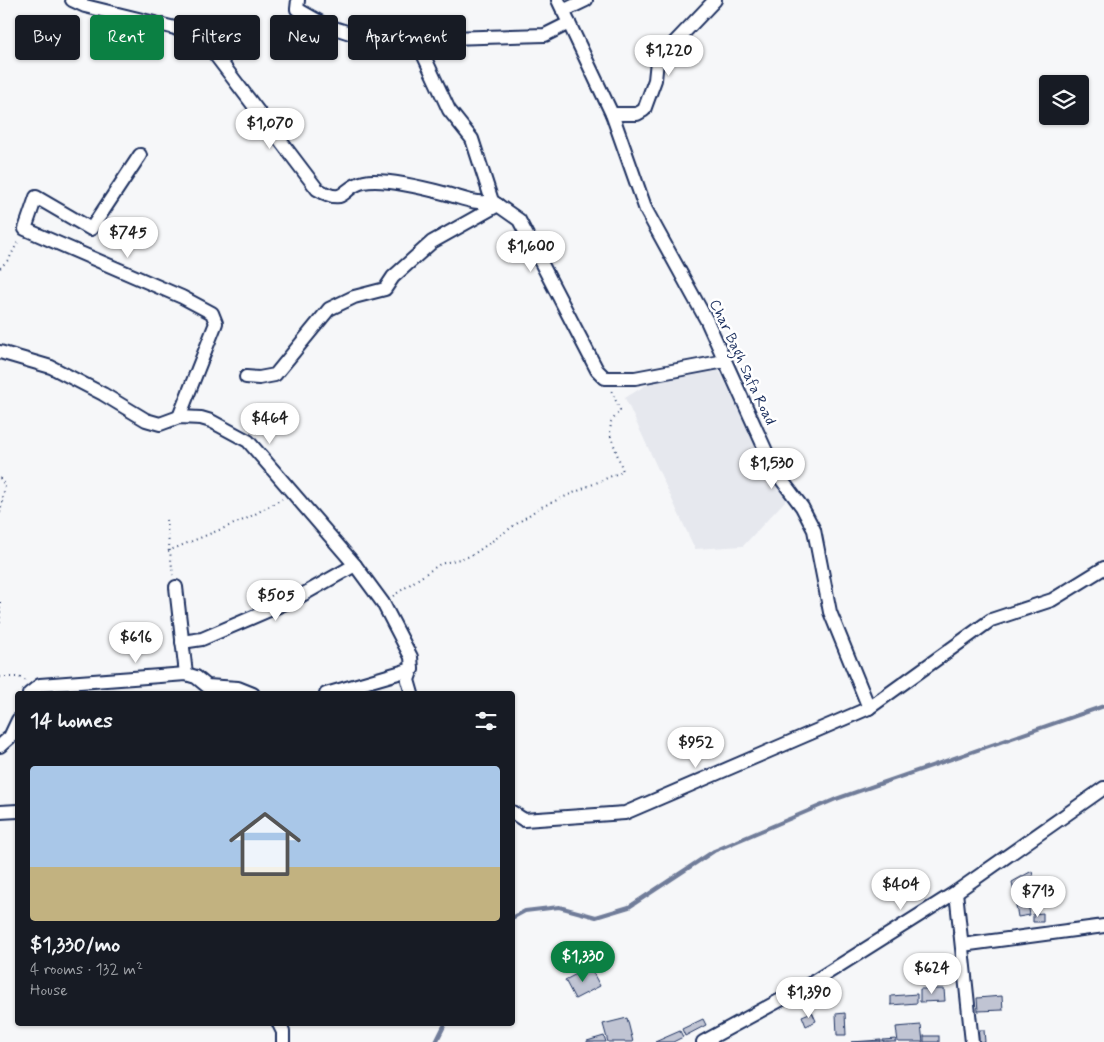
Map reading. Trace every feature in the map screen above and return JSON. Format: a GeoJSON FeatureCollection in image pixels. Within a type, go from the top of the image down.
{"type":"FeatureCollection","features":[{"type":"Feature","properties":{"kind":"street"},"geometry":{"type":"LineString","coordinates":[[72,0],[102,4],[174,28],[207,44],[317,189],[330,197],[341,196],[364,182],[394,183],[437,191],[481,204],[495,203]]}},
{"type":"Feature","properties":{"kind":"street"},"geometry":{"type":"LineString","coordinates":[[298,0],[297,9],[324,25],[348,32]]}},
{"type":"Feature","properties":{"kind":"street"},"geometry":{"type":"LineString","coordinates":[[561,6],[586,0]]}},
{"type":"Feature","properties":{"kind":"street"},"geometry":{"type":"LineString","coordinates":[[612,114],[637,114],[644,110],[655,80],[657,61],[715,0]]}},
{"type":"Feature","properties":{"kind":"street","name":"Char Bagh Safa Road"},"geometry":{"type":"LineString","coordinates":[[561,6],[612,114],[646,210],[707,320],[775,471],[802,507],[814,530],[830,612],[869,708]]}},
{"type":"Feature","properties":{"kind":"street"},"geometry":{"type":"LineString","coordinates":[[466,37],[545,35],[569,23]]}},
{"type":"Feature","properties":{"kind":"street"},"geometry":{"type":"LineString","coordinates":[[426,60],[449,110],[472,139],[495,203],[519,220],[597,370],[605,378],[635,378],[725,361]]}},
{"type":"Feature","properties":{"kind":"street"},"geometry":{"type":"LineString","coordinates":[[140,155],[91,229],[36,197],[25,229],[182,297],[212,313],[216,323],[179,417]]}},
{"type":"Feature","properties":{"kind":"street"},"geometry":{"type":"LineString","coordinates":[[246,377],[259,378],[275,375],[329,309],[354,297],[385,289],[394,277],[432,242],[495,203]]}},
{"type":"Feature","properties":{"kind":"street"},"geometry":{"type":"LineString","coordinates":[[0,352],[51,367],[103,394],[146,420],[160,424],[179,417],[212,421],[248,441],[355,565],[383,604],[411,657],[412,669],[408,680],[411,691]]}},
{"type":"Feature","properties":{"kind":"street"},"geometry":{"type":"LineString","coordinates":[[182,642],[202,639],[295,599],[355,565]]}},
{"type":"Feature","properties":{"kind":"street"},"geometry":{"type":"LineString","coordinates":[[515,814],[524,820],[625,813],[869,708],[990,620],[1052,600],[1104,568]]}},
{"type":"Feature","properties":{"kind":"street"},"geometry":{"type":"LineString","coordinates":[[176,587],[186,674]]}},
{"type":"Feature","properties":{"kind":"street"},"geometry":{"type":"LineString","coordinates":[[336,691],[412,669]]}},
{"type":"Feature","properties":{"kind":"street"},"geometry":{"type":"LineString","coordinates":[[32,691],[40,685],[186,674],[207,686],[238,688],[246,691]]}},
{"type":"Feature","properties":{"kind":"street"},"geometry":{"type":"LineString","coordinates":[[106,691],[108,681]]}},
{"type":"Feature","properties":{"kind":"street"},"geometry":{"type":"LineString","coordinates":[[0,746],[10,737],[15,726]]}},
{"type":"Feature","properties":{"kind":"street"},"geometry":{"type":"LineString","coordinates":[[703,1042],[810,984],[956,892],[1104,788]]}},
{"type":"Feature","properties":{"kind":"street"},"geometry":{"type":"LineString","coordinates":[[0,812],[15,812]]}},
{"type":"Feature","properties":{"kind":"street"},"geometry":{"type":"LineString","coordinates":[[956,892],[972,1042]]}},
{"type":"Feature","properties":{"kind":"street"},"geometry":{"type":"LineString","coordinates":[[962,946],[1104,926]]}},
{"type":"Feature","properties":{"kind":"street"},"geometry":{"type":"LineString","coordinates":[[280,1026],[283,1032],[283,1042]]}},
{"type":"Feature","properties":{"kind":"path"},"geometry":{"type":"LineString","coordinates":[[0,268],[9,259],[25,229]]}},
{"type":"Feature","properties":{"kind":"path"},"geometry":{"type":"LineString","coordinates":[[383,604],[440,564],[471,556],[539,508],[623,471],[610,434],[611,422],[620,410],[605,378]]}},
{"type":"Feature","properties":{"kind":"path"},"geometry":{"type":"LineString","coordinates":[[0,478],[5,486],[0,513]]}},
{"type":"Feature","properties":{"kind":"path"},"geometry":{"type":"LineString","coordinates":[[168,551],[277,504],[291,491]]}},
{"type":"Feature","properties":{"kind":"path"},"geometry":{"type":"LineString","coordinates":[[166,520],[168,551],[176,587]]}},
{"type":"Feature","properties":{"kind":"path"},"geometry":{"type":"LineString","coordinates":[[0,602],[0,627]]}},
{"type":"Feature","properties":{"kind":"path"},"geometry":{"type":"LineString","coordinates":[[0,677],[19,677],[26,680],[29,691]]}},
{"type":"Feature","properties":{"kind":"shaded area"},"geometry":{"type":"Polygon","coordinates":[[[711,355],[786,500],[743,546],[695,549],[625,398],[654,380],[711,355]]]}},
{"type":"Feature","properties":{"kind":"building"},"geometry":{"type":"Polygon","coordinates":[[[1032,871],[1037,902],[1028,904],[1030,915],[1018,917],[1012,882],[1032,871]]]}},
{"type":"Feature","properties":{"kind":"building"},"geometry":{"type":"Polygon","coordinates":[[[1043,913],[1043,922],[1033,922],[1033,914],[1043,913]]]}},
{"type":"Feature","properties":{"kind":"building"},"geometry":{"type":"Polygon","coordinates":[[[590,967],[600,986],[575,999],[565,980],[590,967]]]}},
{"type":"Feature","properties":{"kind":"building"},"geometry":{"type":"Polygon","coordinates":[[[920,989],[944,989],[945,1001],[920,1002],[920,989]]]}},
{"type":"Feature","properties":{"kind":"building"},"geometry":{"type":"Polygon","coordinates":[[[917,994],[917,1003],[891,1005],[891,996],[917,994]]]}},
{"type":"Feature","properties":{"kind":"building"},"geometry":{"type":"Polygon","coordinates":[[[1002,996],[1003,1010],[978,1011],[977,998],[1002,996]]]}},
{"type":"Feature","properties":{"kind":"building"},"geometry":{"type":"Polygon","coordinates":[[[812,1012],[816,1021],[806,1026],[802,1016],[812,1012]]]}},
{"type":"Feature","properties":{"kind":"building"},"geometry":{"type":"Polygon","coordinates":[[[845,1013],[846,1035],[837,1035],[836,1014],[845,1013]]]}},
{"type":"Feature","properties":{"kind":"building"},"geometry":{"type":"Polygon","coordinates":[[[627,1018],[633,1042],[608,1042],[603,1024],[627,1018]]]}},
{"type":"Feature","properties":{"kind":"building"},"geometry":{"type":"Polygon","coordinates":[[[703,1019],[706,1025],[685,1036],[682,1029],[703,1019]]]}},
{"type":"Feature","properties":{"kind":"building"},"geometry":{"type":"Polygon","coordinates":[[[921,1025],[923,1042],[898,1042],[896,1027],[921,1025]]]}},
{"type":"Feature","properties":{"kind":"building"},"geometry":{"type":"Polygon","coordinates":[[[978,1030],[984,1030],[985,1042],[978,1042],[978,1030]]]}},
{"type":"Feature","properties":{"kind":"building"},"geometry":{"type":"Polygon","coordinates":[[[680,1031],[683,1037],[673,1042],[655,1042],[680,1031]]]}},
{"type":"Feature","properties":{"kind":"building"},"geometry":{"type":"Polygon","coordinates":[[[604,1036],[606,1042],[587,1042],[587,1041],[604,1036]]]}},
{"type":"Feature","properties":{"kind":"building"},"geometry":{"type":"Polygon","coordinates":[[[924,1036],[939,1036],[939,1042],[924,1042],[924,1036]]]}},
{"type":"Feature","properties":{"kind":"building"},"geometry":{"type":"Polygon","coordinates":[[[896,1039],[896,1042],[883,1042],[883,1040],[896,1039]]]}},
{"type":"Feature","properties":{"kind":"building"},"geometry":{"type":"Polygon","coordinates":[[[881,1040],[881,1042],[851,1042],[881,1040]]]}},
{"type":"Feature","properties":{"kind":"waterway"},"geometry":{"type":"LineString","coordinates":[[515,916],[525,911],[559,907],[596,917],[629,907],[714,851],[836,799],[1104,706]]}},
{"type":"Feature","properties":{"kind":"waterway"},"geometry":{"type":"LineString","coordinates":[[436,1042],[444,1026]]}}]}
